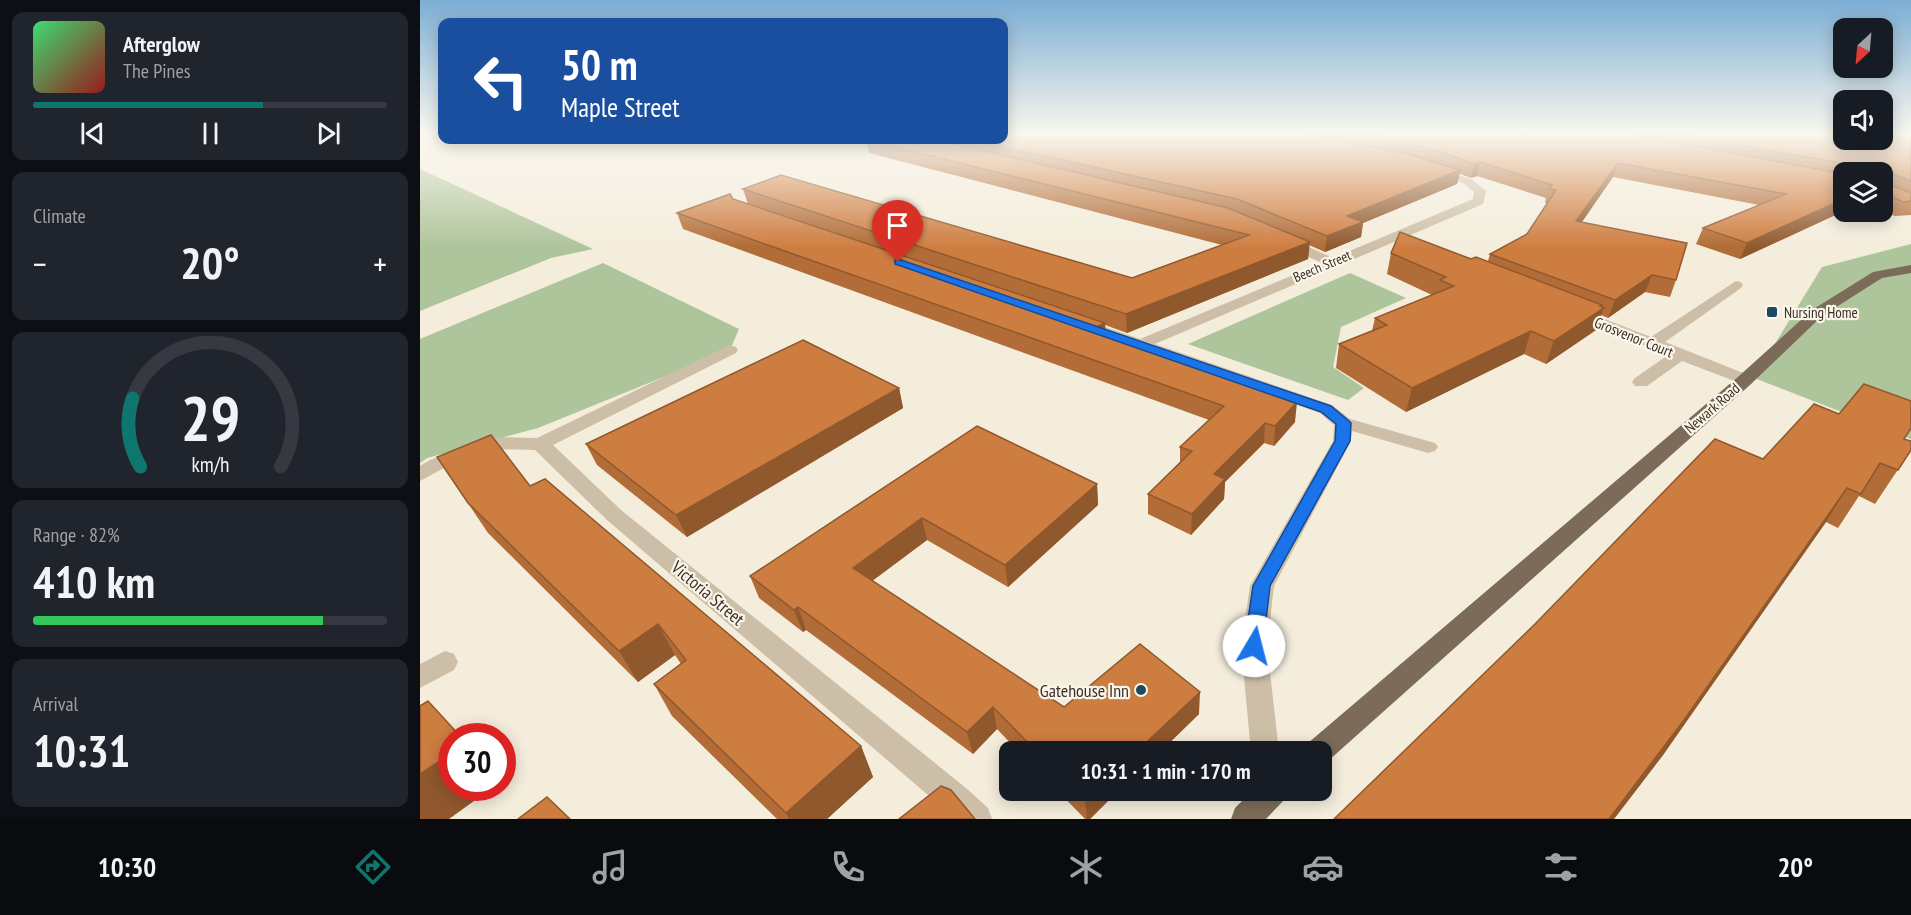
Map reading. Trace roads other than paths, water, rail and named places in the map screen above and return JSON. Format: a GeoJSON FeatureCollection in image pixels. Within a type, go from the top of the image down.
{"type":"FeatureCollection","features":[{"type":"Feature","properties":{"kind":"main road","name":"Newark Road"},"geometry":{"type":"LineString","coordinates":[[1331,741],[1744,380],[1817,313],[1878,275],[1911,269]]}},
{"type":"Feature","properties":{"kind":"main road"},"geometry":{"type":"LineString","coordinates":[[1246,819],[1263,801]]}},
{"type":"Feature","properties":{"kind":"street","name":"Beech Street"},"geometry":{"type":"LineString","coordinates":[[1142,344],[1479,201],[1480,191],[1467,181],[1434,171]]}},
{"type":"Feature","properties":{"kind":"street"},"geometry":{"type":"LineString","coordinates":[[1272,237],[1331,262]]}},
{"type":"Feature","properties":{"kind":"street"},"geometry":{"type":"LineString","coordinates":[[1652,344],[1736,285]]}},
{"type":"Feature","properties":{"kind":"street","name":"Grosvenor Court"},"geometry":{"type":"LineString","coordinates":[[1565,309],[1744,380]]}},
{"type":"Feature","properties":{"kind":"street"},"geometry":{"type":"LineString","coordinates":[[1065,318],[1326,409],[1344,423],[1428,447]]}},
{"type":"Feature","properties":{"kind":"street"},"geometry":{"type":"LineString","coordinates":[[420,476],[437,464],[493,443],[540,444],[730,350]]}},
{"type":"Feature","properties":{"kind":"street"},"geometry":{"type":"LineString","coordinates":[[1641,382],[1679,356]]}},
{"type":"Feature","properties":{"kind":"street"},"geometry":{"type":"LineString","coordinates":[[1264,741],[1254,646],[1262,586],[1342,441],[1344,423]]}},
{"type":"Feature","properties":{"kind":"street","name":"Victoria Street"},"geometry":{"type":"LineString","coordinates":[[540,444],[614,515],[956,798],[977,819]]}},
{"type":"Feature","properties":{"kind":"street"},"geometry":{"type":"LineString","coordinates":[[420,677],[445,662]]}},
{"type":"Feature","properties":{"kind":"place","name":"Nursing Home"},"geometry":{"type":"Point","coordinates":[1772,312]}},
{"type":"Feature","properties":{"kind":"place","name":"Gatehouse Inn"},"geometry":{"type":"Point","coordinates":[1141,690]}}]}
